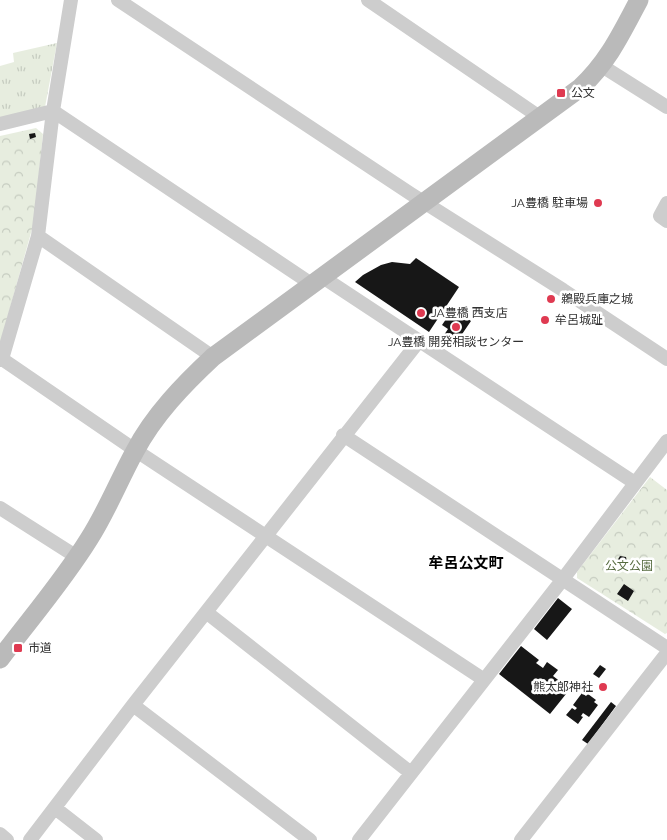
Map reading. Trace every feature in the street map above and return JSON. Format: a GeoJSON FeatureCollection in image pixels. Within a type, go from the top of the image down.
{"type":"FeatureCollection","features":[{"type":"Feature","properties":{"kind":"street"},"geometry":{"type":"LineString","coordinates":[[71,0],[53,111],[38,236],[1,360],[483,679]]}},
{"type":"Feature","properties":{"kind":"street"},"geometry":{"type":"LineString","coordinates":[[118,0],[424,203],[563,290],[667,360]]}},
{"type":"Feature","properties":{"kind":"street"},"geometry":{"type":"LineString","coordinates":[[368,0],[540,118]]}},
{"type":"Feature","properties":{"kind":"street"},"geometry":{"type":"LineString","coordinates":[[0,659],[77,557],[101,519],[135,450],[171,400],[212,358],[580,88],[602,66],[617,43],[635,2]]}},
{"type":"Feature","properties":{"kind":"street"},"geometry":{"type":"LineString","coordinates":[[602,66],[667,107]]}},
{"type":"Feature","properties":{"kind":"street"},"geometry":{"type":"LineString","coordinates":[[0,124],[53,111],[318,281],[419,340],[635,483]]}},
{"type":"Feature","properties":{"kind":"street"},"geometry":{"type":"LineString","coordinates":[[667,203],[660,216],[667,221]]}},
{"type":"Feature","properties":{"kind":"street"},"geometry":{"type":"LineString","coordinates":[[38,236],[212,358]]}},
{"type":"Feature","properties":{"kind":"street"},"geometry":{"type":"LineString","coordinates":[[30,840],[343,435],[419,340]]}},
{"type":"Feature","properties":{"kind":"street"},"geometry":{"type":"LineString","coordinates":[[343,435],[667,648]]}},
{"type":"Feature","properties":{"kind":"street"},"geometry":{"type":"LineString","coordinates":[[359,840],[562,580],[667,441]]}},
{"type":"Feature","properties":{"kind":"street"},"geometry":{"type":"LineString","coordinates":[[0,508],[77,557]]}},
{"type":"Feature","properties":{"kind":"street"},"geometry":{"type":"LineString","coordinates":[[206,612],[411,773]]}},
{"type":"Feature","properties":{"kind":"street"},"geometry":{"type":"LineString","coordinates":[[521,840],[667,653]]}},
{"type":"Feature","properties":{"kind":"street"},"geometry":{"type":"LineString","coordinates":[[133,705],[310,840]]}},
{"type":"Feature","properties":{"kind":"street"},"geometry":{"type":"LineString","coordinates":[[55,808],[96,840]]}},
{"type":"Feature","properties":{"kind":"street"},"geometry":{"type":"LineString","coordinates":[[0,834],[7,840]]}},
{"type":"Feature","properties":{"kind":"green space"},"geometry":{"type":"Polygon","coordinates":[[[57,43],[45,107],[0,119],[0,66],[14,62],[13,53],[57,43]]]}},
{"type":"Feature","properties":{"kind":"green space"},"geometry":{"type":"Polygon","coordinates":[[[36,128],[43,134],[34,222],[0,344],[0,136],[36,128]]]}},
{"type":"Feature","properties":{"kind":"green space","name":"公文公園"},"geometry":{"type":"Polygon","coordinates":[[[650,477],[667,490],[667,633],[665,634],[577,578],[577,572],[650,477]]]}},
{"type":"Feature","properties":{"kind":"building"},"geometry":{"type":"Polygon","coordinates":[[[35,133],[36,137],[30,139],[29,134],[35,133]]]}},
{"type":"Feature","properties":{"kind":"building","name":"JA豊橋 西支店"},"geometry":{"type":"Polygon","coordinates":[[[416,258],[459,287],[429,332],[355,282],[381,265],[392,262],[410,264],[416,258]]]}},
{"type":"Feature","properties":{"kind":"building","name":"JA豊橋 開発相談センター"},"geometry":{"type":"Polygon","coordinates":[[[453,309],[471,321],[456,343],[444,335],[448,329],[442,325],[453,309]]]}},
{"type":"Feature","properties":{"kind":"building"},"geometry":{"type":"Polygon","coordinates":[[[620,556],[626,557],[627,562],[624,567],[618,566],[617,561],[620,556]]]}},
{"type":"Feature","properties":{"kind":"building"},"geometry":{"type":"Polygon","coordinates":[[[624,584],[634,591],[628,601],[617,594],[624,584]]]}},
{"type":"Feature","properties":{"kind":"building"},"geometry":{"type":"Polygon","coordinates":[[[558,598],[572,609],[547,640],[534,629],[558,598]]]}},
{"type":"Feature","properties":{"kind":"building"},"geometry":{"type":"Polygon","coordinates":[[[521,646],[539,660],[536,663],[543,668],[547,662],[558,670],[553,676],[570,689],[550,714],[499,674],[521,646]]]}},
{"type":"Feature","properties":{"kind":"building"},"geometry":{"type":"Polygon","coordinates":[[[600,665],[606,669],[599,678],[593,674],[600,665]]]}},
{"type":"Feature","properties":{"kind":"building"},"geometry":{"type":"Polygon","coordinates":[[[582,693],[586,696],[588,694],[596,700],[594,702],[598,705],[589,717],[583,713],[581,716],[583,717],[578,724],[566,715],[572,708],[575,710],[577,708],[573,705],[582,693]]]}},
{"type":"Feature","properties":{"kind":"building"},"geometry":{"type":"Polygon","coordinates":[[[611,702],[616,706],[588,744],[582,740],[611,702]]]}},
{"type":"Feature","properties":{"kind":"place","name":"公文"},"geometry":{"type":"Point","coordinates":[561,93]}},
{"type":"Feature","properties":{"kind":"place","name":"JA豊橋 駐車場"},"geometry":{"type":"Point","coordinates":[598,203]}},
{"type":"Feature","properties":{"kind":"place","name":"鵜殿兵庫之城"},"geometry":{"type":"Point","coordinates":[551,299]}},
{"type":"Feature","properties":{"kind":"place","name":"JA豊橋 西支店"},"geometry":{"type":"Point","coordinates":[421,313]}},
{"type":"Feature","properties":{"kind":"place","name":"牟呂城趾"},"geometry":{"type":"Point","coordinates":[545,320]}},
{"type":"Feature","properties":{"kind":"place","name":"JA豊橋 開発相談センター"},"geometry":{"type":"Point","coordinates":[456,327]}},
{"type":"Feature","properties":{"kind":"place","name":"市道"},"geometry":{"type":"Point","coordinates":[18,648]}},
{"type":"Feature","properties":{"kind":"place","name":"熊太郎神社"},"geometry":{"type":"Point","coordinates":[603,687]}},
{"type":"Feature","properties":{"kind":"district","name":"牟呂公文町"},"geometry":{"type":"Point","coordinates":[466,563]}}]}
